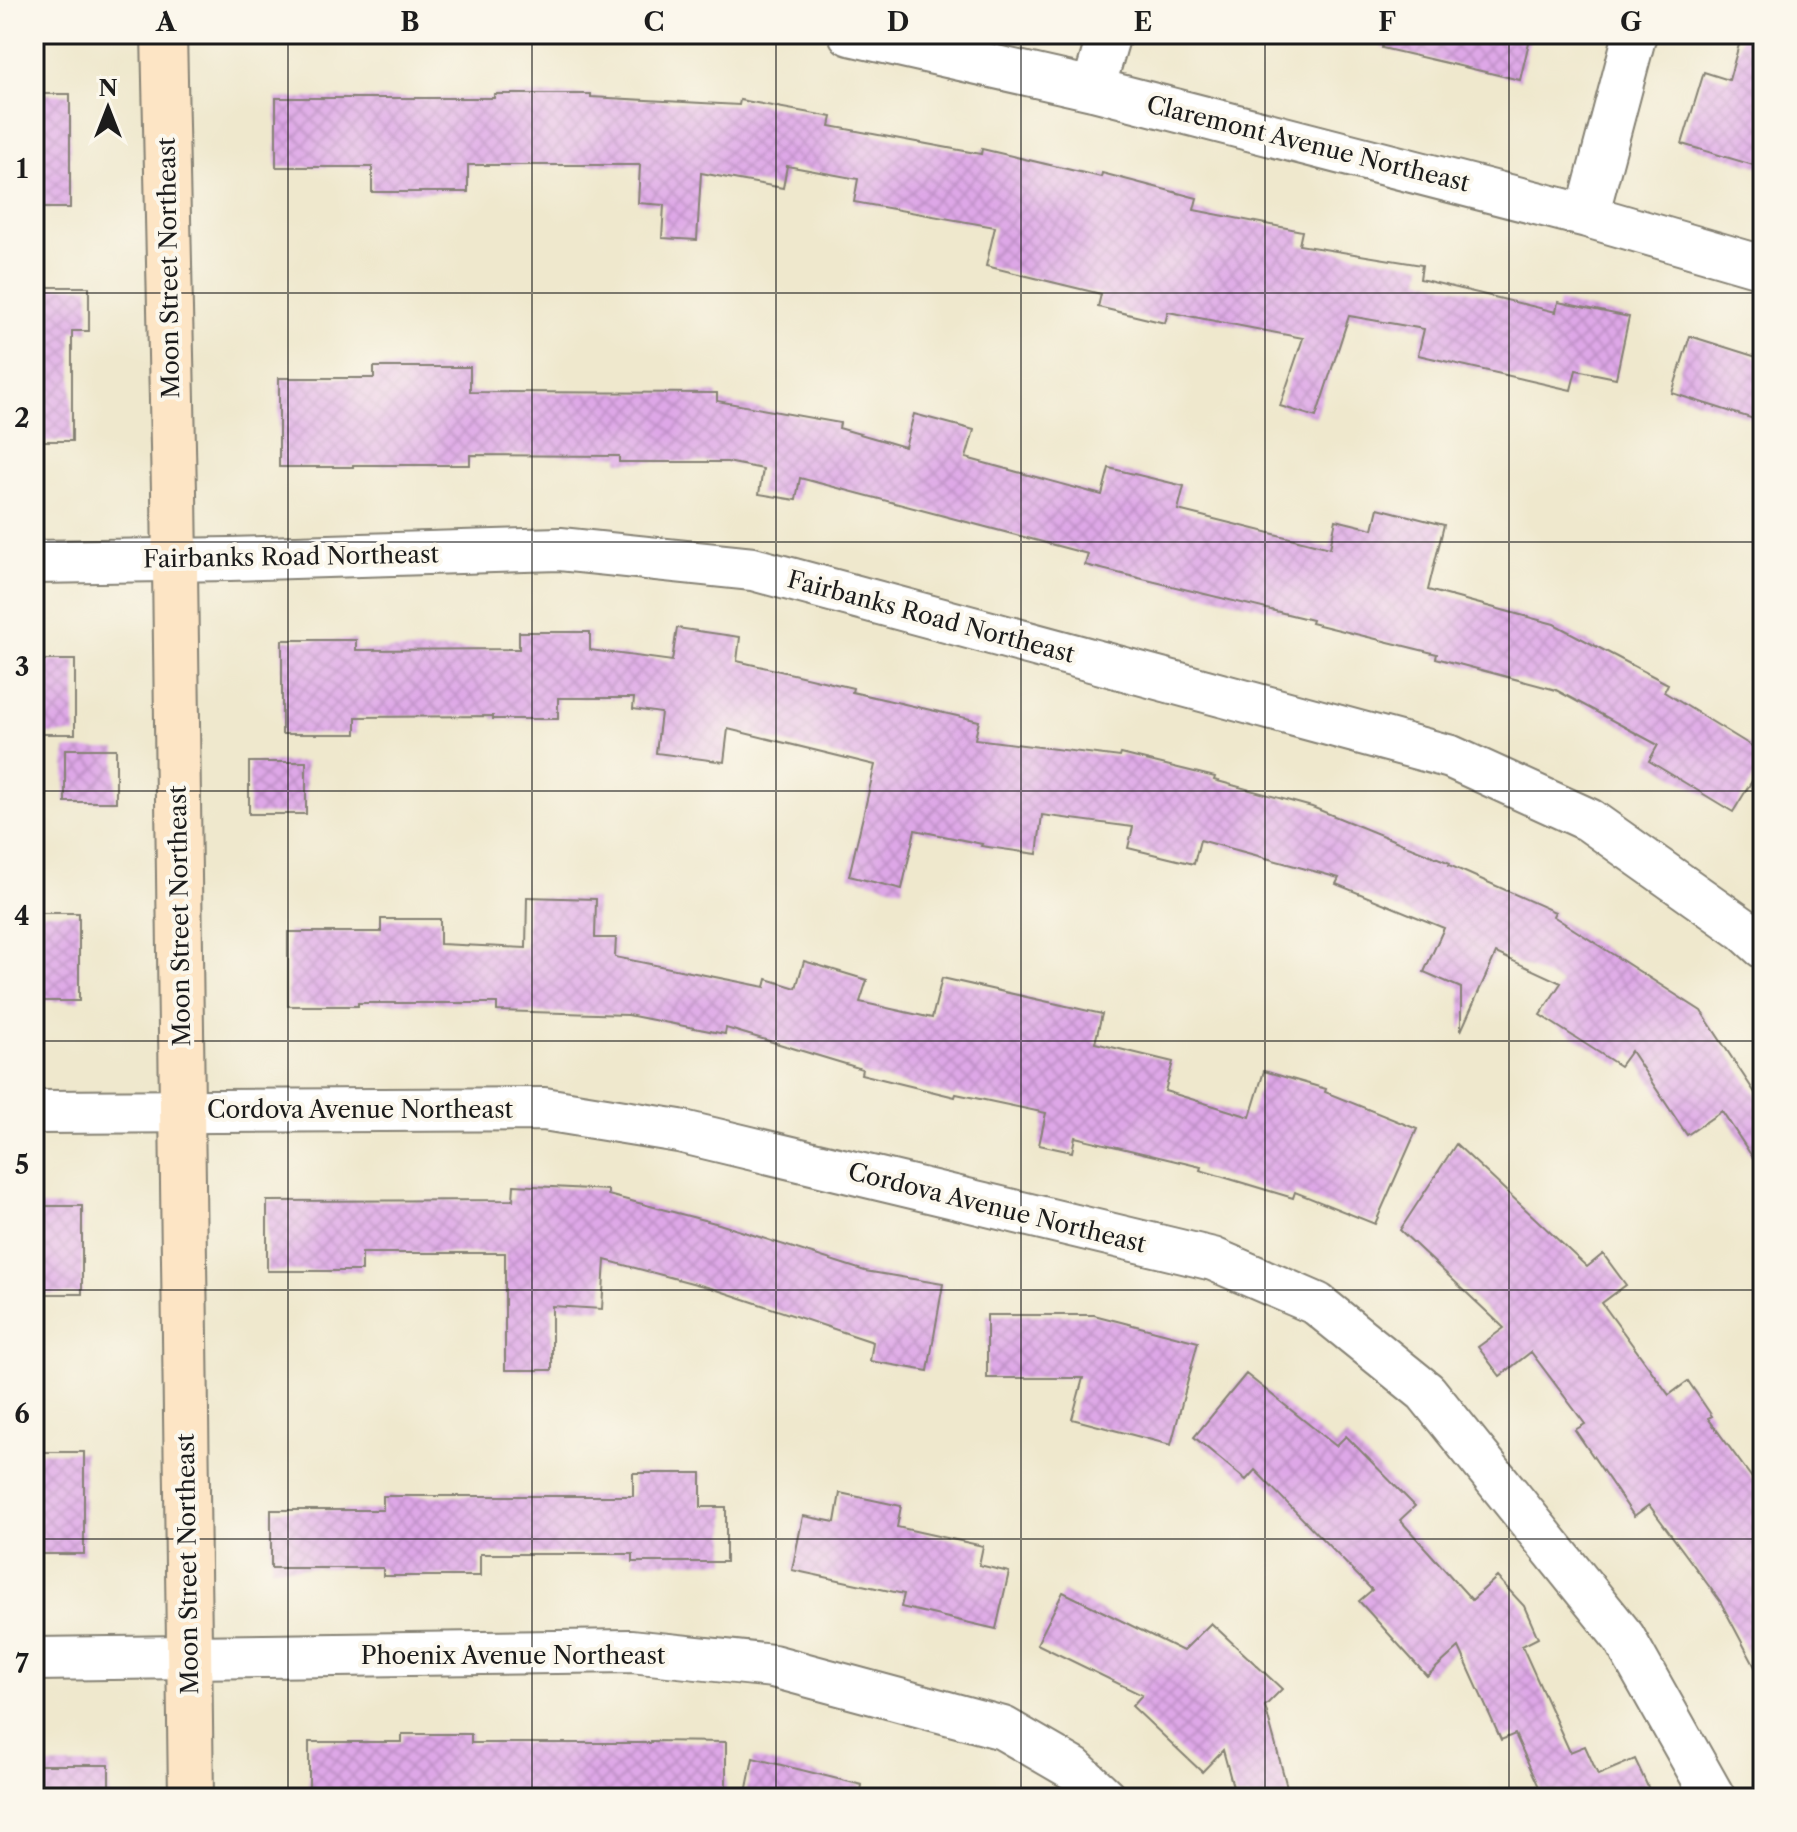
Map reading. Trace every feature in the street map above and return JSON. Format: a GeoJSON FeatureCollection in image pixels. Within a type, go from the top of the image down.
{"type":"FeatureCollection","features":[{"type":"Feature","properties":{"kind":"street","name":"Moon Street Northeast"},"geometry":{"type":"LineString","coordinates":[[164,34],[183,1110],[191,1798]]}},
{"type":"Feature","properties":{"kind":"street","name":"Claremont Avenue Northeast"},"geometry":{"type":"LineString","coordinates":[[850,34],[1093,89],[1587,216],[1763,267]]}},
{"type":"Feature","properties":{"kind":"street"},"geometry":{"type":"LineString","coordinates":[[1093,89],[1109,34]]}},
{"type":"Feature","properties":{"kind":"street"},"geometry":{"type":"LineString","coordinates":[[1587,216],[1635,34]]}},
{"type":"Feature","properties":{"kind":"street","name":"Fairbanks Road Northeast"},"geometry":{"type":"LineString","coordinates":[[34,562],[560,549],[753,569],[1451,757],[1589,820],[1743,929],[1763,947]]}},
{"type":"Feature","properties":{"kind":"street","name":"Cordova Avenue Northeast"},"geometry":{"type":"LineString","coordinates":[[34,1112],[544,1109],[679,1131],[1213,1259],[1317,1304],[1426,1392],[1624,1638],[1714,1798]]}},
{"type":"Feature","properties":{"kind":"street","name":"Phoenix Avenue Northeast"},"geometry":{"type":"LineString","coordinates":[[34,1659],[631,1651],[773,1666],[1003,1728],[1074,1769],[1105,1798]]}},
{"type":"Feature","properties":{"kind":"building"},"geometry":{"type":"Polygon","coordinates":[[[1383,34],[1531,34],[1520,80],[1382,48],[1383,34]]]}},
{"type":"Feature","properties":{"kind":"building"},"geometry":{"type":"Polygon","coordinates":[[[1742,34],[1763,34],[1763,168],[1682,144],[1704,72],[1729,80],[1742,34]]]}},
{"type":"Feature","properties":{"kind":"building"},"geometry":{"type":"Polygon","coordinates":[[[35,94],[70,94],[70,208],[34,208],[35,94]]]}},
{"type":"Feature","properties":{"kind":"building"},"geometry":{"type":"Polygon","coordinates":[[[494,94],[591,94],[591,97],[739,105],[740,100],[832,117],[830,126],[981,154],[982,149],[1101,177],[1102,173],[1197,198],[1194,210],[1302,231],[1299,245],[1422,265],[1420,279],[1556,312],[1558,302],[1629,317],[1616,378],[1576,370],[1571,390],[1418,355],[1424,329],[1349,316],[1316,417],[1280,406],[1303,338],[1168,312],[1165,323],[1098,307],[1101,294],[986,266],[995,227],[854,202],[858,179],[787,166],[783,188],[701,173],[697,240],[662,238],[664,205],[638,203],[640,165],[468,165],[468,192],[372,192],[372,167],[276,167],[276,98],[494,98],[494,94]]]}},
{"type":"Feature","properties":{"kind":"building"},"geometry":{"type":"Polygon","coordinates":[[[34,287],[89,287],[89,331],[72,331],[72,441],[34,441],[34,287]]]}},
{"type":"Feature","properties":{"kind":"building"},"geometry":{"type":"Polygon","coordinates":[[[1690,336],[1763,359],[1763,422],[1672,393],[1690,336]]]}},
{"type":"Feature","properties":{"kind":"building"},"geometry":{"type":"Polygon","coordinates":[[[374,367],[470,367],[470,392],[717,393],[717,401],[840,423],[839,428],[905,447],[914,414],[974,430],[966,458],[1102,495],[1109,468],[1184,486],[1178,510],[1330,548],[1336,520],[1373,529],[1378,508],[1444,525],[1428,590],[1554,624],[1668,684],[1664,692],[1763,753],[1763,763],[1733,812],[1649,761],[1658,745],[1556,690],[1436,658],[1437,654],[1311,623],[1312,620],[1085,565],[1088,554],[800,478],[796,500],[759,494],[763,469],[727,462],[619,462],[619,456],[470,455],[470,465],[279,467],[279,378],[374,378],[374,367]]]}},
{"type":"Feature","properties":{"kind":"building"},"geometry":{"type":"Polygon","coordinates":[[[677,628],[740,637],[737,661],[853,688],[852,692],[979,721],[975,739],[1120,757],[1121,754],[1215,777],[1214,780],[1312,807],[1450,863],[1555,912],[1553,916],[1701,1011],[1763,1105],[1763,1173],[1722,1111],[1687,1135],[1631,1051],[1620,1066],[1540,1015],[1561,983],[1496,953],[1461,1031],[1461,988],[1424,972],[1444,928],[1336,884],[1339,878],[1200,840],[1194,864],[1128,848],[1133,827],[1042,815],[1037,854],[981,846],[915,830],[902,889],[849,876],[875,765],[728,729],[724,762],[656,753],[661,713],[633,709],[634,698],[558,698],[558,719],[356,717],[356,734],[282,734],[282,640],[356,640],[356,650],[519,649],[519,632],[590,632],[590,650],[672,661],[677,628]]]}},
{"type":"Feature","properties":{"kind":"building"},"geometry":{"type":"Polygon","coordinates":[[[34,660],[75,660],[75,734],[34,734],[34,660]]]}},
{"type":"Feature","properties":{"kind":"building"},"geometry":{"type":"Polygon","coordinates":[[[65,749],[116,749],[116,802],[65,802],[65,749]]]}},
{"type":"Feature","properties":{"kind":"building"},"geometry":{"type":"Polygon","coordinates":[[[249,762],[306,762],[306,814],[249,814],[249,762]]]}},
{"type":"Feature","properties":{"kind":"building"},"geometry":{"type":"Polygon","coordinates":[[[527,897],[596,899],[595,938],[616,938],[615,957],[765,987],[767,979],[796,988],[804,961],[867,980],[860,1002],[932,1018],[942,978],[1102,1014],[1095,1043],[1173,1062],[1165,1091],[1250,1117],[1264,1071],[1326,1089],[1325,1092],[1417,1129],[1375,1224],[1295,1192],[1293,1198],[1200,1170],[1201,1167],[1075,1137],[1072,1152],[1039,1145],[1046,1113],[956,1094],[955,1097],[861,1074],[862,1069],[726,1028],[725,1034],[628,1015],[497,1011],[497,1003],[288,1006],[288,932],[381,932],[381,919],[440,919],[440,944],[526,948],[527,897]]]}},
{"type":"Feature","properties":{"kind":"building"},"geometry":{"type":"Polygon","coordinates":[[[34,913],[79,913],[79,1001],[34,1001],[34,913]]]}},
{"type":"Feature","properties":{"kind":"building"},"geometry":{"type":"Polygon","coordinates":[[[1456,1144],[1587,1267],[1603,1254],[1626,1285],[1602,1303],[1669,1395],[1688,1381],[1712,1416],[1708,1418],[1763,1493],[1763,1682],[1720,1601],[1649,1505],[1634,1516],[1575,1430],[1585,1424],[1531,1352],[1500,1376],[1478,1347],[1504,1328],[1400,1230],[1456,1144]]]}},
{"type":"Feature","properties":{"kind":"building"},"geometry":{"type":"Polygon","coordinates":[[[514,1185],[608,1190],[608,1195],[719,1224],[865,1271],[943,1284],[928,1371],[870,1361],[873,1342],[711,1288],[605,1260],[602,1309],[552,1306],[552,1370],[505,1370],[505,1253],[362,1253],[362,1271],[267,1271],[267,1201],[513,1200],[514,1185]]]}},
{"type":"Feature","properties":{"kind":"building"},"geometry":{"type":"Polygon","coordinates":[[[34,1206],[82,1206],[82,1294],[34,1294],[34,1206]]]}},
{"type":"Feature","properties":{"kind":"building"},"geometry":{"type":"Polygon","coordinates":[[[987,1315],[1094,1315],[1198,1342],[1171,1445],[1072,1419],[1083,1378],[987,1378],[987,1315]]]}},
{"type":"Feature","properties":{"kind":"building"},"geometry":{"type":"Polygon","coordinates":[[[1246,1374],[1336,1446],[1346,1436],[1415,1506],[1400,1520],[1472,1600],[1497,1577],[1524,1606],[1538,1638],[1522,1646],[1570,1752],[1585,1746],[1598,1775],[1635,1759],[1653,1798],[1544,1798],[1515,1734],[1501,1740],[1459,1647],[1427,1676],[1359,1601],[1372,1590],[1255,1470],[1246,1480],[1194,1437],[1246,1374]]]}},
{"type":"Feature","properties":{"kind":"building"},"geometry":{"type":"Polygon","coordinates":[[[34,1452],[84,1452],[84,1554],[34,1554],[34,1452]]]}},
{"type":"Feature","properties":{"kind":"building"},"geometry":{"type":"Polygon","coordinates":[[[633,1473],[701,1473],[701,1507],[726,1507],[726,1562],[633,1562],[633,1554],[480,1554],[480,1576],[383,1576],[383,1568],[271,1568],[271,1510],[383,1510],[383,1496],[633,1496],[633,1473]]]}},
{"type":"Feature","properties":{"kind":"building"},"geometry":{"type":"Polygon","coordinates":[[[840,1493],[901,1506],[897,1527],[983,1546],[979,1565],[1009,1572],[996,1629],[901,1607],[904,1594],[792,1570],[803,1516],[835,1522],[840,1493]]]}},
{"type":"Feature","properties":{"kind":"building"},"geometry":{"type":"Polygon","coordinates":[[[1063,1592],[1183,1651],[1211,1623],[1282,1689],[1265,1706],[1290,1798],[1236,1798],[1223,1750],[1202,1772],[1132,1706],[1142,1695],[1037,1644],[1063,1592]]]}},
{"type":"Feature","properties":{"kind":"building"},"geometry":{"type":"Polygon","coordinates":[[[402,1734],[471,1734],[471,1743],[726,1742],[726,1798],[309,1798],[309,1742],[402,1742],[402,1734]]]}},
{"type":"Feature","properties":{"kind":"building"},"geometry":{"type":"Polygon","coordinates":[[[753,1758],[862,1785],[860,1798],[745,1798],[753,1758]]]}},
{"type":"Feature","properties":{"kind":"building"},"geometry":{"type":"Polygon","coordinates":[[[34,1765],[109,1765],[109,1798],[34,1798],[34,1765]]]}}]}
